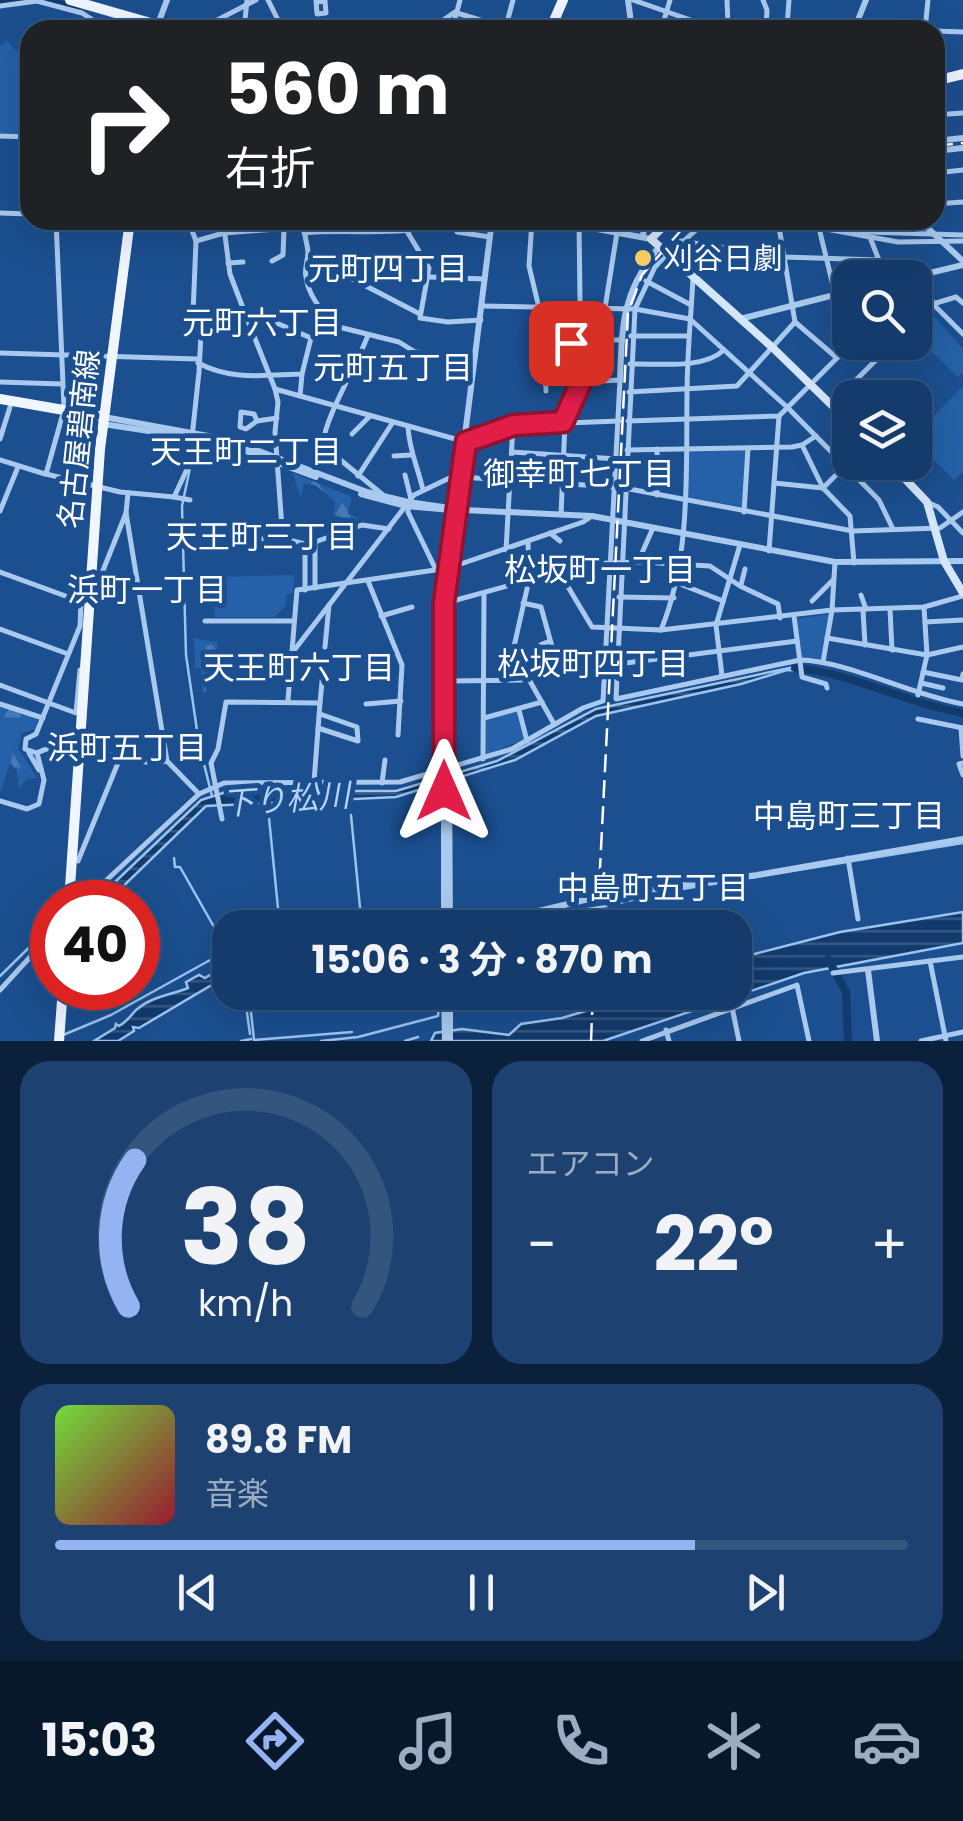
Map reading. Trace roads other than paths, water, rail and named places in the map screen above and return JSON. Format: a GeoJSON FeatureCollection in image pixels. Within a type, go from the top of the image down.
{"type":"FeatureCollection","features":[{"type":"Feature","properties":{"kind":"main road"},"geometry":{"type":"LineString","coordinates":[[70,0],[83,9],[116,8],[141,20]]}},
{"type":"Feature","properties":{"kind":"main road","name":"名古屋碧南線"},"geometry":{"type":"LineString","coordinates":[[70,880],[86,602],[103,421],[129,230]]}},
{"type":"Feature","properties":{"kind":"main road"},"geometry":{"type":"LineString","coordinates":[[656,230],[647,237],[832,404]]}},
{"type":"Feature","properties":{"kind":"main road"},"geometry":{"type":"LineString","coordinates":[[6,403],[103,421]]}},
{"type":"Feature","properties":{"kind":"main road"},"geometry":{"type":"LineString","coordinates":[[907,480],[928,502],[944,562],[963,594]]}},
{"type":"Feature","properties":{"kind":"main road"},"geometry":{"type":"LineString","coordinates":[[59,1041],[61,1010]]}},
{"type":"Feature","properties":{"kind":"street"},"geometry":{"type":"LineString","coordinates":[[216,20],[256,0]]}},
{"type":"Feature","properties":{"kind":"street"},"geometry":{"type":"LineString","coordinates":[[455,20],[460,0]]}},
{"type":"Feature","properties":{"kind":"street"},"geometry":{"type":"LineString","coordinates":[[631,0],[690,20]]}},
{"type":"Feature","properties":{"kind":"street"},"geometry":{"type":"LineString","coordinates":[[663,20],[670,0]]}},
{"type":"Feature","properties":{"kind":"street"},"geometry":{"type":"LineString","coordinates":[[0,6],[37,1],[83,9],[96,20]]}},
{"type":"Feature","properties":{"kind":"street"},"geometry":{"type":"LineString","coordinates":[[443,20],[457,13],[480,20]]}},
{"type":"Feature","properties":{"kind":"street"},"geometry":{"type":"LineString","coordinates":[[46,474],[63,414],[56,230]]}},
{"type":"Feature","properties":{"kind":"street"},"geometry":{"type":"LineString","coordinates":[[0,460],[99,488],[183,499],[201,334],[194,314],[196,241],[192,230]]}},
{"type":"Feature","properties":{"kind":"street"},"geometry":{"type":"LineString","coordinates":[[196,241],[224,233],[263,230]]}},
{"type":"Feature","properties":{"kind":"street"},"geometry":{"type":"LineString","coordinates":[[272,260],[283,255],[284,230]]}},
{"type":"Feature","properties":{"kind":"street"},"geometry":{"type":"LineString","coordinates":[[304,230],[308,256],[305,276],[332,329]]}},
{"type":"Feature","properties":{"kind":"street"},"geometry":{"type":"LineString","coordinates":[[332,230],[416,230]]}},
{"type":"Feature","properties":{"kind":"street"},"geometry":{"type":"LineString","coordinates":[[456,230],[490,237]]}},
{"type":"Feature","properties":{"kind":"street"},"geometry":{"type":"LineString","coordinates":[[447,910],[444,602],[491,230]]}},
{"type":"Feature","properties":{"kind":"street"},"geometry":{"type":"LineString","coordinates":[[531,230],[529,266],[545,346],[546,391]]}},
{"type":"Feature","properties":{"kind":"street"},"geometry":{"type":"LineString","coordinates":[[561,514],[564,422],[581,382],[579,230]]}},
{"type":"Feature","properties":{"kind":"street"},"geometry":{"type":"LineString","coordinates":[[609,230],[647,237],[649,230]]}},
{"type":"Feature","properties":{"kind":"street"},"geometry":{"type":"LineString","coordinates":[[695,230],[667,254],[646,282],[635,309],[616,699],[800,661],[822,662],[918,695],[963,704]]}},
{"type":"Feature","properties":{"kind":"street"},"geometry":{"type":"LineString","coordinates":[[779,230],[795,322],[832,354]]}},
{"type":"Feature","properties":{"kind":"street"},"geometry":{"type":"LineString","coordinates":[[820,230],[832,281]]}},
{"type":"Feature","properties":{"kind":"street"},"geometry":{"type":"LineString","coordinates":[[840,230],[871,239],[963,238]]}},
{"type":"Feature","properties":{"kind":"street"},"geometry":{"type":"LineString","coordinates":[[855,230],[938,239]]}},
{"type":"Feature","properties":{"kind":"street"},"geometry":{"type":"LineString","coordinates":[[929,230],[963,263]]}},
{"type":"Feature","properties":{"kind":"street"},"geometry":{"type":"LineString","coordinates":[[408,232],[428,264],[429,277],[420,314]]}},
{"type":"Feature","properties":{"kind":"street"},"geometry":{"type":"LineString","coordinates":[[604,308],[618,232]]}},
{"type":"Feature","properties":{"kind":"street"},"geometry":{"type":"LineString","coordinates":[[681,242],[784,258],[879,260],[867,232]]}},
{"type":"Feature","properties":{"kind":"street"},"geometry":{"type":"LineString","coordinates":[[224,233],[228,263],[278,402],[278,459],[286,539]]}},
{"type":"Feature","properties":{"kind":"street"},"geometry":{"type":"LineString","coordinates":[[107,880],[199,794],[212,788],[400,782],[484,759],[603,702],[624,309],[634,282],[659,247]]}},
{"type":"Feature","properties":{"kind":"street"},"geometry":{"type":"LineString","coordinates":[[308,256],[420,314],[420,318],[448,322],[480,320]]}},
{"type":"Feature","properties":{"kind":"street"},"geometry":{"type":"LineString","coordinates":[[228,263],[244,262]]}},
{"type":"Feature","properties":{"kind":"street"},"geometry":{"type":"LineString","coordinates":[[932,272],[963,263]]}},
{"type":"Feature","properties":{"kind":"street"},"geometry":{"type":"LineString","coordinates":[[352,279],[358,268]]}},
{"type":"Feature","properties":{"kind":"street"},"geometry":{"type":"LineString","coordinates":[[429,277],[485,279]]}},
{"type":"Feature","properties":{"kind":"street"},"geometry":{"type":"LineString","coordinates":[[661,630],[674,598],[676,564],[684,534],[686,390],[693,278]]}},
{"type":"Feature","properties":{"kind":"street"},"geometry":{"type":"LineString","coordinates":[[646,282],[691,305]]}},
{"type":"Feature","properties":{"kind":"street"},"geometry":{"type":"LineString","coordinates":[[740,319],[832,296]]}},
{"type":"Feature","properties":{"kind":"street"},"geometry":{"type":"LineString","coordinates":[[934,304],[956,296],[963,302]]}},
{"type":"Feature","properties":{"kind":"street"},"geometry":{"type":"LineString","coordinates":[[932,297],[963,334]]}},
{"type":"Feature","properties":{"kind":"street"},"geometry":{"type":"LineString","coordinates":[[482,306],[635,309],[690,319],[832,450]]}},
{"type":"Feature","properties":{"kind":"street"},"geometry":{"type":"LineString","coordinates":[[201,334],[221,330],[246,316],[265,318],[311,338],[342,328],[399,342],[416,352],[476,357]]}},
{"type":"Feature","properties":{"kind":"street"},"geometry":{"type":"LineString","coordinates":[[629,392],[730,388],[751,373],[795,322]]}},
{"type":"Feature","properties":{"kind":"street"},"geometry":{"type":"LineString","coordinates":[[368,335],[327,420],[324,440],[332,453],[385,497]]}},
{"type":"Feature","properties":{"kind":"street"},"geometry":{"type":"LineString","coordinates":[[632,336],[688,336]]}},
{"type":"Feature","properties":{"kind":"street"},"geometry":{"type":"LineString","coordinates":[[300,396],[311,338]]}},
{"type":"Feature","properties":{"kind":"street"},"geometry":{"type":"LineString","coordinates":[[545,346],[622,340]]}},
{"type":"Feature","properties":{"kind":"street"},"geometry":{"type":"LineString","coordinates":[[630,364],[710,360],[724,350]]}},
{"type":"Feature","properties":{"kind":"street"},"geometry":{"type":"LineString","coordinates":[[0,354],[198,361],[218,373],[251,378],[302,374]]}},
{"type":"Feature","properties":{"kind":"street"},"geometry":{"type":"LineString","coordinates":[[769,551],[779,416],[835,360]]}},
{"type":"Feature","properties":{"kind":"street"},"geometry":{"type":"LineString","coordinates":[[856,380],[876,360]]}},
{"type":"Feature","properties":{"kind":"street"},"geometry":{"type":"LineString","coordinates":[[581,382],[620,380]]}},
{"type":"Feature","properties":{"kind":"street"},"geometry":{"type":"LineString","coordinates":[[0,384],[62,384]]}},
{"type":"Feature","properties":{"kind":"street"},"geometry":{"type":"LineString","coordinates":[[0,384],[12,386],[0,439]]}},
{"type":"Feature","properties":{"kind":"street"},"geometry":{"type":"LineString","coordinates":[[275,389],[466,442],[514,425],[619,421]]}},
{"type":"Feature","properties":{"kind":"street"},"geometry":{"type":"LineString","coordinates":[[352,434],[370,416]]}},
{"type":"Feature","properties":{"kind":"street"},"geometry":{"type":"LineString","coordinates":[[628,421],[779,416]]}},
{"type":"Feature","properties":{"kind":"street"},"geometry":{"type":"LineString","coordinates":[[256,420],[276,418]]}},
{"type":"Feature","properties":{"kind":"street"},"geometry":{"type":"LineString","coordinates":[[103,421],[192,434],[385,497],[446,511],[561,514],[581,519]]}},
{"type":"Feature","properties":{"kind":"street"},"geometry":{"type":"LineString","coordinates":[[358,476],[393,422]]}},
{"type":"Feature","properties":{"kind":"street"},"geometry":{"type":"LineString","coordinates":[[506,550],[514,425]]}},
{"type":"Feature","properties":{"kind":"street"},"geometry":{"type":"LineString","coordinates":[[408,427],[408,448],[423,490]]}},
{"type":"Feature","properties":{"kind":"street"},"geometry":{"type":"LineString","coordinates":[[626,450],[802,446],[816,436]]}},
{"type":"Feature","properties":{"kind":"street"},"geometry":{"type":"LineString","coordinates":[[802,446],[823,488],[850,516],[854,563]]}},
{"type":"Feature","properties":{"kind":"street"},"geometry":{"type":"LineString","coordinates":[[744,512],[748,448]]}},
{"type":"Feature","properties":{"kind":"street"},"geometry":{"type":"LineString","coordinates":[[656,495],[657,449]]}},
{"type":"Feature","properties":{"kind":"street"},"geometry":{"type":"LineString","coordinates":[[512,452],[617,459]]}},
{"type":"Feature","properties":{"kind":"street"},"geometry":{"type":"LineString","coordinates":[[394,456],[412,455]]}},
{"type":"Feature","properties":{"kind":"street"},"geometry":{"type":"LineString","coordinates":[[592,486],[593,458]]}},
{"type":"Feature","properties":{"kind":"street"},"geometry":{"type":"LineString","coordinates":[[278,459],[371,498],[408,503]]}},
{"type":"Feature","properties":{"kind":"street"},"geometry":{"type":"LineString","coordinates":[[0,508],[18,467]]}},
{"type":"Feature","properties":{"kind":"street"},"geometry":{"type":"LineString","coordinates":[[269,474],[279,474]]}},
{"type":"Feature","properties":{"kind":"street"},"geometry":{"type":"LineString","coordinates":[[404,475],[408,503],[436,570]]}},
{"type":"Feature","properties":{"kind":"street"},"geometry":{"type":"LineString","coordinates":[[290,657],[408,503],[423,490],[461,475],[615,487]]}},
{"type":"Feature","properties":{"kind":"street"},"geometry":{"type":"LineString","coordinates":[[823,488],[832,479]]}},
{"type":"Feature","properties":{"kind":"street"},"geometry":{"type":"LineString","coordinates":[[862,480],[879,500],[893,529]]}},
{"type":"Feature","properties":{"kind":"street"},"geometry":{"type":"LineString","coordinates":[[774,482],[823,488]]}},
{"type":"Feature","properties":{"kind":"street"},"geometry":{"type":"LineString","coordinates":[[624,488],[853,531],[936,529],[963,512]]}},
{"type":"Feature","properties":{"kind":"street"},"geometry":{"type":"LineString","coordinates":[[128,492],[126,513],[168,760],[199,794]]}},
{"type":"Feature","properties":{"kind":"street"},"geometry":{"type":"LineString","coordinates":[[928,502],[938,507],[963,534]]}},
{"type":"Feature","properties":{"kind":"street"},"geometry":{"type":"LineString","coordinates":[[36,734],[86,602],[126,513]]}},
{"type":"Feature","properties":{"kind":"street"},"geometry":{"type":"LineString","coordinates":[[282,515],[293,516]]}},
{"type":"Feature","properties":{"kind":"street"},"geometry":{"type":"LineString","coordinates":[[222,816],[212,788],[211,763],[218,750],[226,702],[288,704],[297,590],[450,568],[592,516],[835,562],[963,561]]}},
{"type":"Feature","properties":{"kind":"street"},"geometry":{"type":"LineString","coordinates":[[246,540],[286,539],[305,544],[362,524],[389,529]]}},
{"type":"Feature","properties":{"kind":"street"},"geometry":{"type":"LineString","coordinates":[[638,562],[653,528]]}},
{"type":"Feature","properties":{"kind":"street"},"geometry":{"type":"LineString","coordinates":[[550,533],[560,541]]}},
{"type":"Feature","properties":{"kind":"street"},"geometry":{"type":"LineString","coordinates":[[528,541],[528,580],[513,651],[554,724]]}},
{"type":"Feature","properties":{"kind":"street"},"geometry":{"type":"LineString","coordinates":[[314,589],[316,542]]}},
{"type":"Feature","properties":{"kind":"street"},"geometry":{"type":"LineString","coordinates":[[304,590],[305,544]]}},
{"type":"Feature","properties":{"kind":"street"},"geometry":{"type":"LineString","coordinates":[[722,676],[716,624],[740,545]]}},
{"type":"Feature","properties":{"kind":"street"},"geometry":{"type":"LineString","coordinates":[[449,602],[528,580],[556,565],[638,562],[710,566],[778,604],[780,618]]}},
{"type":"Feature","properties":{"kind":"street"},"geometry":{"type":"LineString","coordinates":[[822,662],[832,610],[835,562]]}},
{"type":"Feature","properties":{"kind":"street"},"geometry":{"type":"LineString","coordinates":[[556,565],[592,626],[606,628],[661,630],[832,610],[924,608],[963,594]]}},
{"type":"Feature","properties":{"kind":"street"},"geometry":{"type":"LineString","coordinates":[[447,769],[450,568]]}},
{"type":"Feature","properties":{"kind":"street"},"geometry":{"type":"LineString","coordinates":[[740,586],[744,568]]}},
{"type":"Feature","properties":{"kind":"street"},"geometry":{"type":"LineString","coordinates":[[0,572],[86,602]]}},
{"type":"Feature","properties":{"kind":"street"},"geometry":{"type":"LineString","coordinates":[[368,580],[402,664],[398,735]]}},
{"type":"Feature","properties":{"kind":"street"},"geometry":{"type":"LineString","coordinates":[[812,601],[834,580]]}},
{"type":"Feature","properties":{"kind":"street"},"geometry":{"type":"LineString","coordinates":[[675,582],[723,600]]}},
{"type":"Feature","properties":{"kind":"street"},"geometry":{"type":"LineString","coordinates":[[484,594],[484,759]]}},
{"type":"Feature","properties":{"kind":"street"},"geometry":{"type":"LineString","coordinates":[[861,596],[865,645]]}},
{"type":"Feature","properties":{"kind":"street"},"geometry":{"type":"LineString","coordinates":[[620,597],[674,598]]}},
{"type":"Feature","properties":{"kind":"street"},"geometry":{"type":"LineString","coordinates":[[0,684],[76,713],[86,602]]}},
{"type":"Feature","properties":{"kind":"street"},"geometry":{"type":"LineString","coordinates":[[449,681],[522,680],[556,661],[541,606],[523,604]]}},
{"type":"Feature","properties":{"kind":"street"},"geometry":{"type":"LineString","coordinates":[[325,647],[329,605]]}},
{"type":"Feature","properties":{"kind":"street"},"geometry":{"type":"LineString","coordinates":[[381,616],[412,606]]}},
{"type":"Feature","properties":{"kind":"street"},"geometry":{"type":"LineString","coordinates":[[918,695],[927,655],[924,608]]}},
{"type":"Feature","properties":{"kind":"street"},"geometry":{"type":"LineString","coordinates":[[890,609],[892,650]]}},
{"type":"Feature","properties":{"kind":"street"},"geometry":{"type":"LineString","coordinates":[[794,616],[802,676],[813,677],[827,688]]}},
{"type":"Feature","properties":{"kind":"street"},"geometry":{"type":"LineString","coordinates":[[925,622],[963,620]]}},
{"type":"Feature","properties":{"kind":"street"},"geometry":{"type":"LineString","coordinates":[[205,621],[294,621]]}},
{"type":"Feature","properties":{"kind":"street"},"geometry":{"type":"LineString","coordinates":[[0,629],[68,654]]}},
{"type":"Feature","properties":{"kind":"street"},"geometry":{"type":"LineString","coordinates":[[828,638],[927,655],[963,647]]}},
{"type":"Feature","properties":{"kind":"street"},"geometry":{"type":"LineString","coordinates":[[540,645],[550,641]]}},
{"type":"Feature","properties":{"kind":"street"},"geometry":{"type":"LineString","coordinates":[[618,664],[797,641]]}},
{"type":"Feature","properties":{"kind":"street"},"geometry":{"type":"LineString","coordinates":[[381,644],[392,642]]}},
{"type":"Feature","properties":{"kind":"street"},"geometry":{"type":"LineString","coordinates":[[290,657],[324,661],[314,782]]}},
{"type":"Feature","properties":{"kind":"street"},"geometry":{"type":"LineString","coordinates":[[402,664],[412,660]]}},
{"type":"Feature","properties":{"kind":"street"},"geometry":{"type":"LineString","coordinates":[[923,672],[962,680],[963,674]]}},
{"type":"Feature","properties":{"kind":"street"},"geometry":{"type":"LineString","coordinates":[[391,680],[401,679]]}},
{"type":"Feature","properties":{"kind":"street"},"geometry":{"type":"LineString","coordinates":[[921,683],[943,688]]}},
{"type":"Feature","properties":{"kind":"street"},"geometry":{"type":"LineString","coordinates":[[366,704],[388,699],[401,701]]}},
{"type":"Feature","properties":{"kind":"street"},"geometry":{"type":"LineString","coordinates":[[288,700],[320,703]]}},
{"type":"Feature","properties":{"kind":"street"},"geometry":{"type":"LineString","coordinates":[[484,718],[542,702]]}},
{"type":"Feature","properties":{"kind":"street"},"geometry":{"type":"LineString","coordinates":[[0,704],[42,718]]}},
{"type":"Feature","properties":{"kind":"street"},"geometry":{"type":"LineString","coordinates":[[518,708],[527,741]]}},
{"type":"Feature","properties":{"kind":"street"},"geometry":{"type":"LineString","coordinates":[[318,728],[358,741],[357,727],[320,714]]}},
{"type":"Feature","properties":{"kind":"street"},"geometry":{"type":"LineString","coordinates":[[918,719],[962,728],[963,759],[959,764],[963,774]]}},
{"type":"Feature","properties":{"kind":"street"},"geometry":{"type":"LineString","coordinates":[[36,734],[50,746]]}},
{"type":"Feature","properties":{"kind":"street"},"geometry":{"type":"LineString","coordinates":[[0,801],[34,808],[44,788],[42,772],[35,768],[32,753],[24,744],[30,735],[36,734]]}},
{"type":"Feature","properties":{"kind":"street"},"geometry":{"type":"LineString","coordinates":[[32,753],[50,746],[78,747],[120,758],[156,763],[168,760]]}},
{"type":"Feature","properties":{"kind":"street"},"geometry":{"type":"LineString","coordinates":[[78,861],[120,758]]}},
{"type":"Feature","properties":{"kind":"street"},"geometry":{"type":"LineString","coordinates":[[382,783],[385,760]]}},
{"type":"Feature","properties":{"kind":"street"},"geometry":{"type":"LineString","coordinates":[[543,910],[593,898],[849,861],[963,839]]}},
{"type":"Feature","properties":{"kind":"street"},"geometry":{"type":"LineString","coordinates":[[849,861],[858,919]]}},
{"type":"Feature","properties":{"kind":"street"},"geometry":{"type":"LineString","coordinates":[[0,990],[30,957]]}},
{"type":"Feature","properties":{"kind":"street"},"geometry":{"type":"LineString","coordinates":[[833,973],[963,957]]}},
{"type":"Feature","properties":{"kind":"street"},"geometry":{"type":"LineString","coordinates":[[930,962],[946,1039]]}},
{"type":"Feature","properties":{"kind":"street"},"geometry":{"type":"LineString","coordinates":[[868,970],[876,1041]]}},
{"type":"Feature","properties":{"kind":"street"},"geometry":{"type":"LineString","coordinates":[[752,1000],[797,985],[809,1041]]}},
{"type":"Feature","properties":{"kind":"street"},"geometry":{"type":"LineString","coordinates":[[447,1010],[447,1041]]}},
{"type":"Feature","properties":{"kind":"street"},"geometry":{"type":"LineString","coordinates":[[642,1041],[723,1010]]}},
{"type":"Feature","properties":{"kind":"street"},"geometry":{"type":"LineString","coordinates":[[733,1010],[739,1041]]}},
{"type":"Feature","properties":{"kind":"street"},"geometry":{"type":"LineString","coordinates":[[666,1030],[668,1041]]}},
{"type":"Feature","properties":{"kind":"street"},"geometry":{"type":"LineString","coordinates":[[921,1041],[946,1039],[963,1032]]}},
{"type":"Feature","properties":{"kind":"water"},"geometry":{"type":"Polygon","coordinates":[[[799,666],[800,671],[787,670],[596,716],[515,760],[396,797],[206,806],[130,880],[117,880],[201,800],[229,791],[396,791],[497,761],[596,709],[799,666]]]}},
{"type":"Feature","properties":{"kind":"water"},"geometry":{"type":"Polygon","coordinates":[[[963,912],[963,943],[804,973],[752,991],[752,955],[840,932],[963,912]]]}},
{"type":"Feature","properties":{"kind":"water"},"geometry":{"type":"Polygon","coordinates":[[[212,974],[212,985],[139,1028],[133,1027],[134,1031],[118,1041],[94,1041],[136,1010],[160,1010],[160,998],[188,988],[186,982],[199,975],[205,978],[212,974]]]}},
{"type":"Feature","properties":{"kind":"water"},"geometry":{"type":"Polygon","coordinates":[[[589,1010],[695,1010],[603,1041],[431,1041],[435,1033],[462,1029],[509,1035],[521,1024],[589,1010]]]}},
{"type":"Feature","properties":{"kind":"waterway"},"geometry":{"type":"LineString","coordinates":[[0,2],[20,0]]}},
{"type":"Feature","properties":{"kind":"waterway"},"geometry":{"type":"LineString","coordinates":[[45,0],[76,9]]}},
{"type":"Feature","properties":{"kind":"waterway"},"geometry":{"type":"LineString","coordinates":[[190,468],[182,506],[186,655],[199,744],[212,796]]}},
{"type":"Feature","properties":{"kind":"waterway","name":"下り松川"},"geometry":{"type":"LineString","coordinates":[[795,668],[838,676],[963,713]]}},
{"type":"Feature","properties":{"kind":"waterway"},"geometry":{"type":"LineString","coordinates":[[351,815],[360,910]]}},
{"type":"Feature","properties":{"kind":"waterway"},"geometry":{"type":"LineString","coordinates":[[269,818],[278,910]]}},
{"type":"Feature","properties":{"kind":"waterway"},"geometry":{"type":"LineString","coordinates":[[581,910],[664,892],[963,843]]}},
{"type":"Feature","properties":{"kind":"waterway"},"geometry":{"type":"LineString","coordinates":[[174,858],[175,867],[180,867],[212,923]]}},
{"type":"Feature","properties":{"kind":"waterway"},"geometry":{"type":"LineString","coordinates":[[0,976],[30,947]]}},
{"type":"Feature","properties":{"kind":"waterway"},"geometry":{"type":"LineString","coordinates":[[63,1035],[111,1015],[212,959]]}},
{"type":"Feature","properties":{"kind":"waterway"},"geometry":{"type":"LineString","coordinates":[[828,959],[846,992],[848,1041]]}},
{"type":"Feature","properties":{"kind":"waterway"},"geometry":{"type":"LineString","coordinates":[[247,1010],[250,1034]]}},
{"type":"Feature","properties":{"kind":"waterway"},"geometry":{"type":"LineString","coordinates":[[251,1010],[254,1040]]}},
{"type":"Feature","properties":{"kind":"waterway"},"geometry":{"type":"LineString","coordinates":[[321,1041],[358,1037],[438,1016],[438,1010]]}},
{"type":"Feature","properties":{"kind":"waterway"},"geometry":{"type":"LineString","coordinates":[[254,1040],[352,1032]]}},
{"type":"Feature","properties":{"kind":"waterway"},"geometry":{"type":"LineString","coordinates":[[405,1041],[418,1037]]}},
{"type":"Feature","properties":{"kind":"waterway"},"geometry":{"type":"LineString","coordinates":[[241,1041],[251,1039]]}},
{"type":"Feature","properties":{"kind":"railway"},"geometry":{"type":"LineString","coordinates":[[945,145],[963,143]]}},
{"type":"Feature","properties":{"kind":"railway"},"geometry":{"type":"LineString","coordinates":[[598,910],[628,313],[642,275],[681,230]]}},
{"type":"Feature","properties":{"kind":"railway"},"geometry":{"type":"LineString","coordinates":[[591,1041],[592,1010]]}},
{"type":"Feature","properties":{"kind":"place","name":"刈谷日劇"},"geometry":{"type":"Point","coordinates":[643,258]}},
{"type":"Feature","properties":{"kind":"district","name":"元町四丁目"},"geometry":{"type":"Point","coordinates":[388,268]}},
{"type":"Feature","properties":{"kind":"district","name":"元町六丁目"},"geometry":{"type":"Point","coordinates":[262,322]}},
{"type":"Feature","properties":{"kind":"district","name":"元町五丁目"},"geometry":{"type":"Point","coordinates":[393,367]}},
{"type":"Feature","properties":{"kind":"district","name":"天王町二丁目"},"geometry":{"type":"Point","coordinates":[246,451]}},
{"type":"Feature","properties":{"kind":"district","name":"御幸町七丁目"},"geometry":{"type":"Point","coordinates":[579,473]}},
{"type":"Feature","properties":{"kind":"district","name":"天王町三丁目"},"geometry":{"type":"Point","coordinates":[262,536]}},
{"type":"Feature","properties":{"kind":"district","name":"松坂町一丁目"},"geometry":{"type":"Point","coordinates":[600,569]}},
{"type":"Feature","properties":{"kind":"district","name":"浜町一丁目"},"geometry":{"type":"Point","coordinates":[147,589]}},
{"type":"Feature","properties":{"kind":"district","name":"松坂町四丁目"},"geometry":{"type":"Point","coordinates":[593,663]}},
{"type":"Feature","properties":{"kind":"district","name":"天王町六丁目"},"geometry":{"type":"Point","coordinates":[299,667]}},
{"type":"Feature","properties":{"kind":"district","name":"浜町五丁目"},"geometry":{"type":"Point","coordinates":[127,747]}},
{"type":"Feature","properties":{"kind":"district","name":"中島町三丁目"},"geometry":{"type":"Point","coordinates":[849,815]}},
{"type":"Feature","properties":{"kind":"district","name":"中島町五丁目"},"geometry":{"type":"Point","coordinates":[653,887]}}]}
